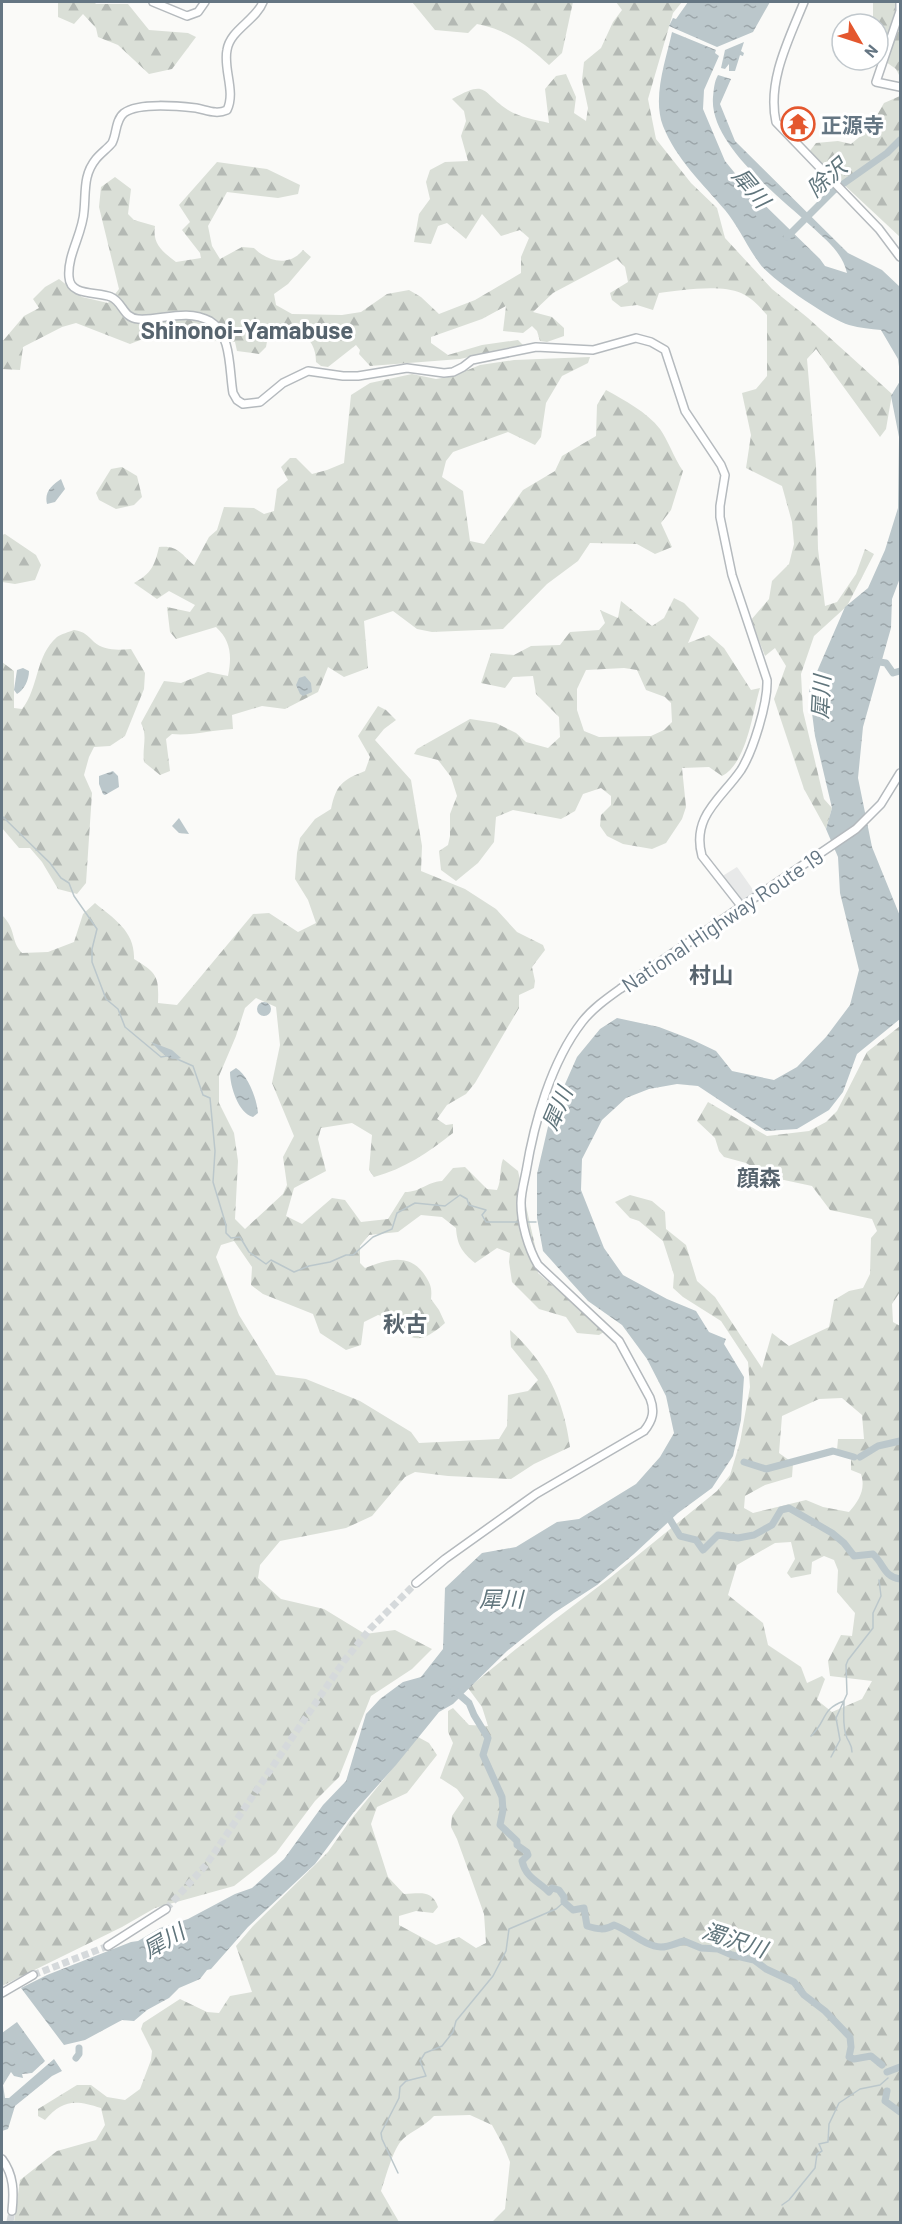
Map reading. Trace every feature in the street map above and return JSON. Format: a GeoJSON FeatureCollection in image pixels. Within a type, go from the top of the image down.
{"type":"FeatureCollection","features":[{"type":"Feature","properties":{"kind":"main road"},"geometry":{"type":"LineString","coordinates":[[153,2],[187,16],[198,12],[205,2]]}},
{"type":"Feature","properties":{"kind":"main road"},"geometry":{"type":"LineString","coordinates":[[263,2],[229,41],[226,52],[230,99],[227,110],[216,113],[185,107],[145,107],[121,116],[112,142],[88,171],[84,183],[84,213],[69,268],[69,281],[75,289],[111,297],[129,318],[139,320],[181,315],[209,321],[220,332],[226,344],[233,393],[243,404],[260,402],[283,383],[308,371],[343,376],[358,376],[407,368],[444,373],[463,367],[472,360],[536,347],[592,350],[636,338],[651,342],[665,350],[686,411],[725,475],[720,517],[732,575],[767,680],[767,691],[753,742],[742,769],[706,813],[700,846],[702,856],[742,906]]}},
{"type":"Feature","properties":{"kind":"main road"},"geometry":{"type":"LineString","coordinates":[[804,2],[776,79],[773,107],[776,122],[879,229],[900,257]]}},
{"type":"Feature","properties":{"kind":"main road"},"geometry":{"type":"LineString","coordinates":[[900,2],[900,11],[876,82],[900,87]]}},
{"type":"Feature","properties":{"kind":"main road","name":"National Highway Route 19"},"geometry":{"type":"LineString","coordinates":[[416,1583],[517,1507],[580,1467],[635,1437],[650,1424],[653,1408],[650,1398],[619,1341],[543,1272],[533,1256],[521,1204],[539,1112],[576,1030],[588,1014],[620,989],[856,829],[881,804],[900,773]]}},
{"type":"Feature","properties":{"kind":"main road"},"geometry":{"type":"LineString","coordinates":[[108,1946],[166,1909]]}},
{"type":"Feature","properties":{"kind":"main road"},"geometry":{"type":"LineString","coordinates":[[2,1993],[33,1975]]}},
{"type":"Feature","properties":{"kind":"main road"},"geometry":{"type":"LineString","coordinates":[[2,2159],[14,2188],[12,2211]]}},
{"type":"Feature","properties":{"kind":"shaded area"},"geometry":{"type":"Polygon","coordinates":[[[737,867],[756,894],[742,904],[721,877],[737,867]]]}},
{"type":"Feature","properties":{"kind":"green space"},"geometry":{"type":"Polygon","coordinates":[[[58,2],[128,4],[149,30],[188,33],[196,37],[172,69],[149,74],[118,45],[98,37],[96,28],[83,14],[74,24],[58,17],[58,2]]]}},
{"type":"Feature","properties":{"kind":"green space"},"geometry":{"type":"Polygon","coordinates":[[[412,2],[573,2],[562,53],[549,65],[516,39],[487,26],[477,24],[468,33],[435,30],[412,2]]]}},
{"type":"Feature","properties":{"kind":"green space"},"geometry":{"type":"Polygon","coordinates":[[[616,2],[682,2],[673,13],[648,99],[656,139],[691,183],[717,208],[725,238],[772,289],[808,318],[892,394],[886,429],[880,437],[816,349],[807,359],[816,465],[818,549],[825,606],[837,602],[856,574],[865,549],[874,554],[847,606],[814,636],[801,674],[803,711],[824,799],[832,808],[826,829],[804,789],[774,699],[786,666],[775,648],[765,656],[751,620],[769,599],[772,581],[789,564],[794,544],[792,522],[782,486],[746,468],[751,435],[742,393],[756,389],[767,376],[767,315],[745,295],[723,289],[690,289],[659,293],[653,310],[637,305],[621,307],[612,300],[610,293],[628,282],[625,267],[617,259],[553,293],[533,312],[552,317],[564,328],[564,336],[547,342],[540,341],[537,331],[532,326],[523,333],[503,331],[506,306],[482,319],[431,337],[431,343],[448,355],[482,345],[518,340],[523,345],[460,359],[370,366],[359,354],[360,350],[356,345],[328,367],[316,362],[312,345],[302,334],[270,325],[266,347],[259,354],[237,351],[235,342],[148,337],[130,344],[76,323],[62,327],[23,347],[20,370],[2,369],[2,342],[24,316],[39,308],[33,299],[45,287],[59,279],[82,297],[108,303],[119,289],[99,207],[101,187],[115,177],[131,189],[128,214],[134,220],[155,226],[157,243],[176,262],[201,258],[200,253],[182,230],[190,222],[179,205],[217,162],[267,169],[300,185],[298,194],[278,198],[227,192],[208,226],[212,246],[220,259],[242,247],[254,248],[266,257],[278,261],[291,259],[303,250],[311,257],[288,284],[274,294],[276,305],[292,314],[342,315],[361,312],[387,294],[409,290],[421,297],[439,314],[475,300],[521,273],[521,257],[529,238],[520,230],[501,236],[482,214],[466,239],[447,223],[438,226],[431,244],[414,242],[419,214],[430,199],[426,182],[430,170],[445,162],[468,161],[461,136],[466,121],[464,111],[452,99],[472,90],[483,90],[512,112],[549,123],[545,89],[556,76],[566,74],[576,97],[574,113],[586,121],[588,108],[582,80],[584,62],[601,48],[613,22],[622,10],[616,2]]]}},
{"type":"Feature","properties":{"kind":"green space"},"geometry":{"type":"Polygon","coordinates":[[[873,2],[900,2],[900,77],[896,69],[890,65],[890,12],[873,12],[873,2]]]}},
{"type":"Feature","properties":{"kind":"green space"},"geometry":{"type":"Polygon","coordinates":[[[900,96],[900,237],[809,152],[816,143],[838,141],[851,144],[869,129],[884,103],[900,96]]]}},
{"type":"Feature","properties":{"kind":"green space"},"geometry":{"type":"Polygon","coordinates":[[[590,357],[588,363],[562,376],[546,403],[541,437],[535,445],[508,432],[453,452],[446,461],[442,477],[463,491],[470,541],[484,544],[523,490],[555,471],[562,456],[596,436],[597,405],[606,390],[635,407],[655,423],[663,433],[683,471],[671,510],[661,523],[672,547],[655,554],[637,544],[590,543],[578,561],[547,584],[503,629],[432,632],[417,629],[393,611],[364,621],[368,668],[344,677],[328,667],[318,692],[285,709],[262,706],[232,715],[233,729],[172,734],[166,739],[170,771],[160,775],[144,762],[144,737],[141,723],[164,681],[181,683],[208,672],[228,676],[230,662],[225,638],[216,627],[176,639],[170,632],[167,607],[190,612],[195,605],[169,591],[157,599],[134,583],[145,576],[151,568],[159,547],[175,549],[194,565],[209,537],[217,530],[224,507],[254,508],[264,514],[274,511],[277,489],[288,480],[281,467],[290,458],[296,458],[312,474],[344,463],[351,395],[370,383],[412,374],[436,379],[453,376],[480,365],[514,360],[590,357]]]}},
{"type":"Feature","properties":{"kind":"green space"},"geometry":{"type":"Polygon","coordinates":[[[122,467],[137,476],[142,497],[134,505],[116,509],[99,500],[96,493],[111,469],[122,467]]]}},
{"type":"Feature","properties":{"kind":"green space"},"geometry":{"type":"Polygon","coordinates":[[[5,534],[36,555],[41,565],[35,580],[15,584],[2,582],[2,535],[5,534]]]}},
{"type":"Feature","properties":{"kind":"green space"},"geometry":{"type":"Polygon","coordinates":[[[674,598],[684,603],[699,618],[688,643],[709,635],[724,648],[751,690],[760,688],[743,749],[730,770],[722,776],[709,767],[682,768],[686,807],[682,819],[666,843],[652,849],[623,844],[607,836],[600,826],[601,815],[611,805],[611,796],[601,788],[583,794],[575,811],[561,819],[513,810],[496,817],[494,842],[478,863],[456,881],[441,870],[439,851],[448,845],[450,814],[457,796],[451,777],[438,760],[414,754],[417,749],[470,719],[496,723],[516,733],[526,742],[548,748],[560,737],[559,717],[536,694],[533,676],[513,677],[505,688],[481,683],[491,653],[514,655],[531,646],[560,645],[570,632],[599,630],[605,623],[600,610],[618,618],[621,601],[652,626],[664,618],[674,598]],[[624,668],[586,670],[577,689],[577,710],[584,731],[599,737],[651,736],[664,730],[672,722],[671,703],[665,697],[646,690],[637,670],[624,668]]]}},
{"type":"Feature","properties":{"kind":"green space"},"geometry":{"type":"Polygon","coordinates":[[[74,630],[86,634],[102,647],[116,650],[131,649],[145,673],[144,689],[125,736],[110,746],[94,747],[89,757],[84,775],[92,793],[86,883],[77,894],[58,889],[42,862],[30,848],[19,848],[2,828],[2,662],[14,671],[14,708],[22,709],[32,692],[41,663],[50,645],[59,636],[74,630]]]}},
{"type":"Feature","properties":{"kind":"green space"},"geometry":{"type":"Polygon","coordinates":[[[378,706],[396,720],[375,740],[411,780],[422,846],[421,871],[465,889],[496,909],[517,932],[543,945],[545,950],[532,967],[534,988],[519,995],[519,1008],[475,1083],[466,1094],[447,1105],[437,1119],[446,1125],[453,1124],[453,1133],[416,1159],[374,1177],[369,1170],[372,1135],[352,1123],[321,1128],[318,1139],[326,1171],[294,1188],[286,1216],[302,1224],[332,1198],[345,1200],[361,1222],[388,1219],[405,1192],[442,1181],[453,1168],[465,1167],[487,1189],[497,1190],[503,1159],[518,1171],[536,1250],[538,1273],[604,1332],[599,1335],[577,1333],[566,1317],[539,1309],[512,1282],[510,1253],[497,1248],[475,1263],[461,1248],[456,1228],[442,1217],[421,1215],[398,1232],[369,1235],[360,1246],[360,1263],[365,1268],[390,1260],[413,1264],[428,1280],[431,1287],[431,1299],[445,1323],[430,1334],[418,1338],[406,1334],[394,1319],[378,1315],[364,1322],[361,1345],[346,1350],[320,1333],[313,1314],[263,1294],[251,1285],[252,1267],[234,1241],[221,1245],[216,1257],[239,1315],[276,1375],[306,1379],[360,1401],[411,1432],[419,1443],[499,1439],[507,1426],[508,1395],[528,1391],[538,1380],[511,1347],[510,1330],[534,1355],[551,1383],[563,1413],[570,1447],[534,1464],[511,1479],[415,1472],[405,1477],[372,1516],[346,1528],[280,1541],[260,1565],[258,1578],[281,1599],[324,1609],[365,1634],[395,1630],[432,1649],[412,1669],[371,1696],[339,1777],[315,1801],[276,1853],[234,1886],[155,1908],[122,1927],[2,1986],[2,915],[10,925],[16,944],[22,953],[48,952],[74,942],[83,914],[95,903],[122,926],[131,941],[134,959],[148,968],[155,976],[158,1003],[177,1005],[253,914],[269,913],[298,932],[316,923],[308,900],[295,879],[300,838],[315,819],[331,809],[335,794],[341,784],[365,771],[370,757],[358,736],[378,706]],[[256,998],[245,1008],[219,1076],[219,1103],[234,1133],[238,1161],[235,1219],[245,1229],[283,1194],[287,1185],[283,1157],[294,1136],[272,1083],[280,1045],[276,1007],[256,998]]]}},
{"type":"Feature","properties":{"kind":"green space"},"geometry":{"type":"Polygon","coordinates":[[[900,1026],[900,1292],[892,1304],[893,1322],[900,1326],[900,2222],[492,2222],[505,2209],[510,2162],[492,2125],[470,2115],[434,2116],[399,2143],[381,2191],[399,2222],[14,2222],[20,2180],[57,2151],[96,2140],[105,2125],[101,2108],[92,2105],[70,2103],[58,2108],[45,2120],[38,2116],[38,2109],[77,2085],[91,2085],[107,2097],[125,2100],[140,2089],[151,2060],[152,2051],[141,2029],[143,2023],[180,1999],[207,2012],[219,2013],[230,1996],[252,1992],[236,1946],[253,1926],[328,1852],[349,1822],[418,1737],[429,1743],[437,1755],[407,1793],[377,1807],[371,1824],[388,1877],[404,1894],[429,1895],[438,1907],[433,1913],[416,1911],[399,1916],[399,1925],[436,1945],[459,1937],[476,1948],[486,1943],[484,1914],[451,1827],[452,1816],[464,1798],[457,1789],[440,1778],[453,1743],[448,1732],[448,1711],[453,1708],[469,1725],[488,1726],[482,1707],[468,1688],[717,1491],[730,1475],[740,1442],[750,1387],[748,1362],[721,1321],[673,1288],[674,1275],[663,1241],[639,1221],[630,1218],[615,1202],[630,1195],[652,1201],[665,1212],[666,1229],[686,1245],[697,1281],[715,1297],[762,1368],[772,1333],[789,1346],[829,1327],[834,1300],[849,1291],[863,1288],[870,1274],[871,1238],[877,1231],[872,1219],[830,1210],[812,1186],[770,1177],[746,1163],[724,1157],[719,1151],[715,1138],[697,1121],[708,1102],[767,1136],[809,1131],[826,1122],[837,1111],[867,1052],[900,1026]],[[842,1398],[819,1399],[782,1416],[779,1453],[793,1463],[792,1477],[765,1485],[745,1496],[744,1508],[753,1513],[806,1500],[823,1507],[849,1512],[856,1504],[863,1485],[861,1474],[851,1470],[851,1459],[837,1450],[838,1439],[864,1439],[862,1415],[842,1398]],[[791,1542],[775,1543],[737,1565],[728,1595],[763,1623],[768,1645],[801,1667],[807,1683],[822,1676],[825,1679],[817,1700],[832,1712],[862,1699],[872,1681],[830,1676],[828,1661],[841,1635],[852,1636],[855,1613],[837,1592],[838,1570],[834,1560],[824,1556],[812,1562],[811,1574],[791,1578],[787,1573],[795,1559],[791,1542]]]}},
{"type":"Feature","properties":{"kind":"water"},"geometry":{"type":"Polygon","coordinates":[[[688,2],[770,2],[753,32],[717,47],[669,26],[673,18],[676,19],[688,2]]]}},
{"type":"Feature","properties":{"kind":"water"},"geometry":{"type":"Polygon","coordinates":[[[672,32],[716,50],[715,53],[719,56],[704,90],[703,109],[725,161],[747,188],[825,266],[847,273],[833,247],[748,168],[722,133],[715,115],[713,97],[718,75],[731,79],[720,104],[735,141],[848,253],[882,270],[900,287],[900,374],[898,359],[881,330],[840,322],[802,298],[766,271],[730,217],[675,149],[663,126],[659,103],[661,79],[672,32]]]}},
{"type":"Feature","properties":{"kind":"water"},"geometry":{"type":"Polygon","coordinates":[[[744,42],[741,51],[744,53],[743,56],[740,55],[735,71],[729,71],[729,64],[725,69],[721,68],[725,50],[744,42]]]}},
{"type":"Feature","properties":{"kind":"water"},"geometry":{"type":"Polygon","coordinates":[[[900,381],[900,578],[892,599],[891,628],[863,727],[858,778],[872,847],[900,916],[900,1019],[857,1054],[843,1092],[829,1110],[797,1129],[766,1131],[698,1086],[677,1084],[649,1089],[626,1098],[602,1120],[582,1159],[581,1190],[604,1248],[623,1275],[667,1299],[696,1311],[709,1332],[726,1339],[724,1344],[744,1377],[741,1420],[733,1456],[712,1488],[678,1513],[597,1585],[554,1613],[507,1651],[453,1704],[439,1712],[354,1812],[315,1864],[248,1927],[200,1979],[179,1988],[169,1998],[147,2010],[134,2021],[122,2020],[85,2040],[64,2045],[21,1988],[47,1975],[138,1941],[160,1928],[188,1919],[235,1894],[252,1888],[284,1859],[323,1805],[346,1781],[366,1714],[380,1699],[403,1682],[421,1677],[443,1649],[445,1588],[482,1553],[516,1547],[557,1522],[579,1519],[636,1484],[660,1457],[674,1433],[666,1396],[647,1359],[622,1325],[588,1301],[543,1251],[537,1218],[537,1174],[550,1118],[577,1057],[600,1029],[617,1018],[659,1027],[693,1040],[716,1051],[732,1071],[774,1080],[797,1067],[826,1037],[850,1005],[859,970],[840,893],[838,857],[826,829],[832,808],[815,736],[809,690],[845,607],[868,588],[885,550],[898,508],[899,437],[891,396],[900,381]]]}},
{"type":"Feature","properties":{"kind":"water"},"geometry":{"type":"Polygon","coordinates":[[[61,479],[65,489],[55,502],[47,504],[50,489],[61,479]]]}},
{"type":"Feature","properties":{"kind":"water"},"geometry":{"type":"Polygon","coordinates":[[[23,668],[29,671],[28,678],[24,687],[17,694],[14,690],[17,670],[23,668]]]}},
{"type":"Feature","properties":{"kind":"water"},"geometry":{"type":"Polygon","coordinates":[[[305,676],[311,683],[312,692],[303,696],[296,685],[299,678],[305,676]]]}},
{"type":"Feature","properties":{"kind":"water"},"geometry":{"type":"Polygon","coordinates":[[[113,771],[118,776],[119,787],[105,795],[99,784],[99,776],[113,771]]]}},
{"type":"Feature","properties":{"kind":"water"},"geometry":{"type":"Polygon","coordinates":[[[179,818],[189,834],[179,833],[172,826],[179,818]]]}},
{"type":"Feature","properties":{"kind":"water"},"geometry":{"type":"Polygon","coordinates":[[[264,1002],[269,1004],[271,1009],[269,1014],[264,1016],[259,1014],[257,1009],[259,1004],[264,1002]]]}},
{"type":"Feature","properties":{"kind":"water"},"geometry":{"type":"Polygon","coordinates":[[[151,1042],[172,1050],[181,1058],[168,1057],[151,1042]]]}},
{"type":"Feature","properties":{"kind":"water"},"geometry":{"type":"Polygon","coordinates":[[[236,1068],[244,1076],[254,1094],[258,1113],[253,1117],[239,1105],[233,1091],[230,1072],[236,1068]]]}},
{"type":"Feature","properties":{"kind":"water"},"geometry":{"type":"Polygon","coordinates":[[[17,2022],[45,2061],[32,2073],[22,2074],[23,2078],[14,2076],[11,2072],[3,2085],[5,2098],[9,2098],[54,2059],[62,2071],[52,2076],[15,2106],[8,2129],[2,2131],[2,2033],[17,2022]]]}},
{"type":"Feature","properties":{"kind":"waterway","name":"除沢"},"geometry":{"type":"LineString","coordinates":[[787,237],[833,191],[887,153],[900,140]]}},
{"type":"Feature","properties":{"kind":"waterway"},"geometry":{"type":"LineString","coordinates":[[873,661],[886,663],[893,673],[900,671]]}},
{"type":"Feature","properties":{"kind":"waterway"},"geometry":{"type":"LineString","coordinates":[[2,816],[50,863],[61,878],[69,883],[74,896],[97,929],[92,949],[92,962],[106,999],[118,1009],[125,1027],[161,1057],[167,1056]]}},
{"type":"Feature","properties":{"kind":"waterway"},"geometry":{"type":"LineString","coordinates":[[177,1059],[193,1066],[203,1095],[210,1098],[215,1151],[213,1182],[226,1225],[226,1233],[231,1238],[240,1237],[249,1252],[266,1264],[271,1260],[294,1272],[346,1255],[353,1255],[373,1237],[392,1229],[397,1213],[415,1203],[445,1206],[460,1195],[467,1199],[469,1205],[486,1210],[482,1215],[486,1222],[521,1222]]}},
{"type":"Feature","properties":{"kind":"waterway"},"geometry":{"type":"LineString","coordinates":[[526,1222],[536,1222]]}},
{"type":"Feature","properties":{"kind":"waterway"},"geometry":{"type":"LineString","coordinates":[[860,1457],[878,1446],[900,1441]]}},
{"type":"Feature","properties":{"kind":"waterway"},"geometry":{"type":"LineString","coordinates":[[744,1462],[766,1469],[833,1451],[854,1457]]}},
{"type":"Feature","properties":{"kind":"waterway"},"geometry":{"type":"LineString","coordinates":[[666,1513],[680,1536],[696,1540],[703,1550],[718,1535],[738,1538],[754,1535],[772,1525],[781,1510],[789,1508],[832,1533],[854,1556],[873,1554],[887,1573],[900,1579]]}},
{"type":"Feature","properties":{"kind":"waterway"},"geometry":{"type":"LineString","coordinates":[[831,1757],[840,1740],[836,1718],[847,1694],[846,1665],[873,1628],[873,1613],[881,1596],[879,1580]]}},
{"type":"Feature","properties":{"kind":"waterway","name":"濁沢川"},"geometry":{"type":"LineString","coordinates":[[454,1690],[469,1703],[488,1738],[483,1755],[502,1797],[503,1810],[500,1825],[517,1841],[517,1845],[527,1852],[528,1855],[522,1861],[526,1871],[533,1879],[549,1892],[552,1888],[559,1890],[564,1897],[564,1902],[573,1910],[584,1908],[587,1926],[601,1929],[614,1925],[655,1946],[667,1946],[684,1941],[701,1948],[718,1949],[754,1960],[766,1969],[794,1982],[804,1995],[825,2011],[850,2037],[849,2057],[854,2059],[871,2056],[882,2065]]}},
{"type":"Feature","properties":{"kind":"waterway"},"geometry":{"type":"LineString","coordinates":[[811,1736],[831,1708],[844,1701],[844,1729],[852,1752]]}},
{"type":"Feature","properties":{"kind":"waterway"},"geometry":{"type":"LineString","coordinates":[[398,2173],[381,2133],[399,2098],[400,2087],[406,2081],[426,2076],[420,2061],[425,2053],[442,2046],[453,2032],[456,2021],[493,1976],[506,1951],[509,1929],[556,1909],[564,1902]]}},
{"type":"Feature","properties":{"kind":"waterway","name":"犀川"},"geometry":{"type":"LineString","coordinates":[[76,2058],[79,2048]]}},
{"type":"Feature","properties":{"kind":"waterway"},"geometry":{"type":"LineString","coordinates":[[887,2072],[900,2067]]}},
{"type":"Feature","properties":{"kind":"waterway"},"geometry":{"type":"LineString","coordinates":[[782,2205],[789,2200],[815,2168],[817,2154],[822,2151],[819,2144],[828,2142],[829,2124],[839,2103],[860,2089],[880,2085],[888,2078]]}},
{"type":"Feature","properties":{"kind":"waterway","name":"濁沢川"},"geometry":{"type":"LineString","coordinates":[[887,2091],[885,2101],[900,2112]]}},
{"type":"Feature","properties":{"kind":"tunnel"},"geometry":{"type":"LineString","coordinates":[[166,1909],[206,1865],[344,1661],[370,1629],[416,1583]]}},
{"type":"Feature","properties":{"kind":"tunnel"},"geometry":{"type":"LineString","coordinates":[[33,1975],[108,1946]]}},
{"type":"Feature","properties":{"kind":"tunnel"},"geometry":{"type":"LineString","coordinates":[[10,2222],[12,2211]]}},
{"type":"Feature","properties":{"kind":"place","name":"正源寺"},"geometry":{"type":"Point","coordinates":[798,124]}},
{"type":"Feature","properties":{"kind":"district","name":"Shinonoi-Yamabuse"},"geometry":{"type":"Point","coordinates":[247,329]}},
{"type":"Feature","properties":{"kind":"district","name":"村山"},"geometry":{"type":"Point","coordinates":[711,974]}},
{"type":"Feature","properties":{"kind":"district","name":"顔森"},"geometry":{"type":"Point","coordinates":[759,1177]}},
{"type":"Feature","properties":{"kind":"district","name":"秋古"},"geometry":{"type":"Point","coordinates":[405,1323]}}]}
